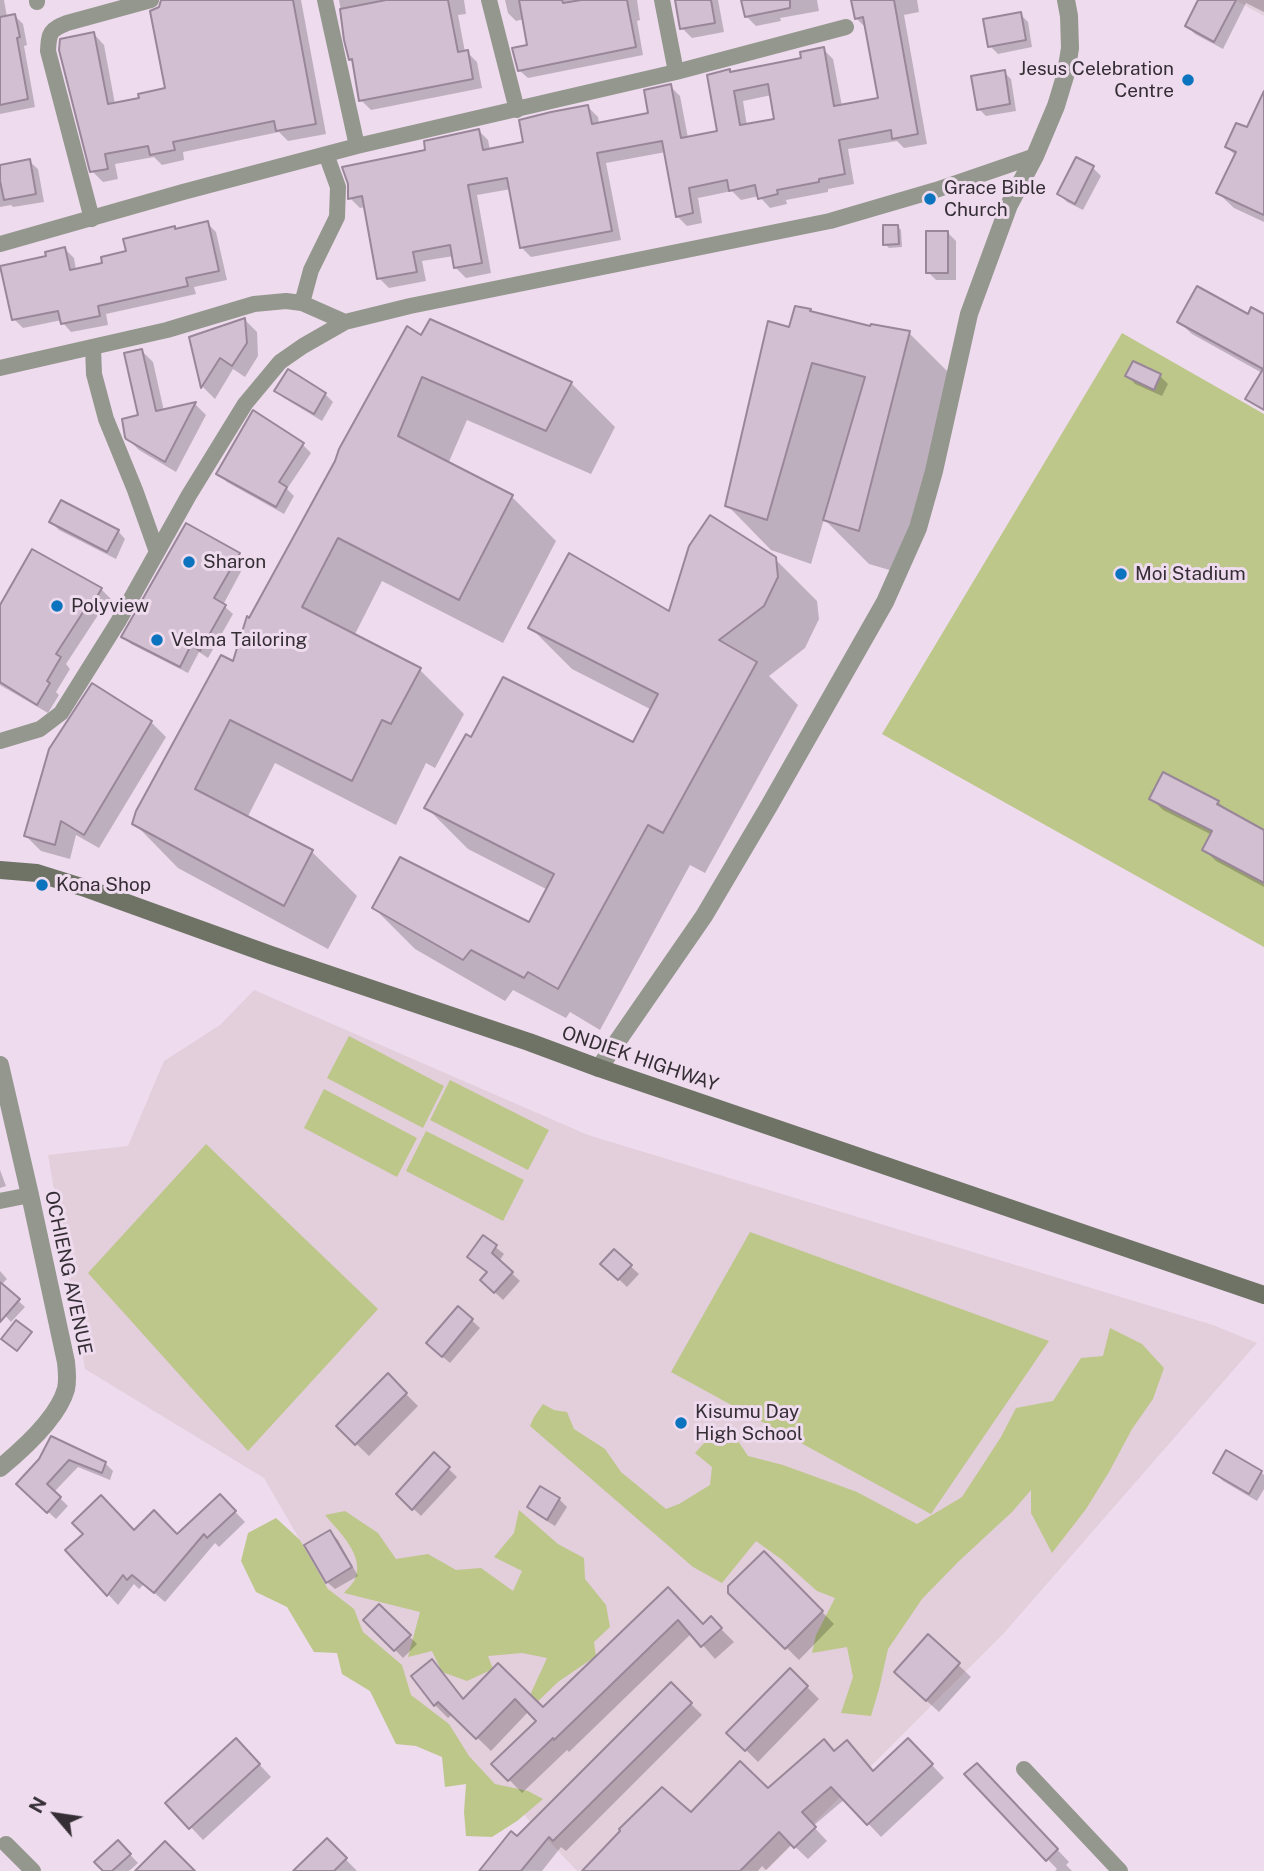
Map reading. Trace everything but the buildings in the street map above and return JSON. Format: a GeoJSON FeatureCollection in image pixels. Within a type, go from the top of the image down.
{"type":"FeatureCollection","features":[{"type":"Feature","properties":{"kind":"main road","name":"ONDIEK HIGHWAY"},"geometry":{"type":"LineString","coordinates":[[0,870],[37,873],[88,889],[271,956],[1264,1295]]}},
{"type":"Feature","properties":{"kind":"street"},"geometry":{"type":"LineString","coordinates":[[92,219],[48,51],[50,34],[67,23],[152,0]]}},
{"type":"Feature","properties":{"kind":"street"},"geometry":{"type":"LineString","coordinates":[[325,0],[357,146]]}},
{"type":"Feature","properties":{"kind":"street"},"geometry":{"type":"LineString","coordinates":[[489,0],[517,110]]}},
{"type":"Feature","properties":{"kind":"street"},"geometry":{"type":"LineString","coordinates":[[662,0],[676,72]]}},
{"type":"Feature","properties":{"kind":"street"},"geometry":{"type":"LineString","coordinates":[[599,1068],[704,916],[776,794],[884,602],[918,527],[937,458],[969,314],[1009,205],[1035,156],[1056,106],[1066,73],[1070,48],[1066,0]]}},
{"type":"Feature","properties":{"kind":"street"},"geometry":{"type":"LineString","coordinates":[[0,244],[357,146],[676,72],[846,27]]}},
{"type":"Feature","properties":{"kind":"street"},"geometry":{"type":"LineString","coordinates":[[302,303],[311,270],[337,217],[338,187],[326,154]]}},
{"type":"Feature","properties":{"kind":"street"},"geometry":{"type":"LineString","coordinates":[[0,741],[40,729],[61,713],[118,622],[189,495],[245,404],[280,362],[345,322],[410,306],[830,221],[936,190],[1035,156]]}},
{"type":"Feature","properties":{"kind":"street"},"geometry":{"type":"LineString","coordinates":[[0,368],[167,330],[254,304],[286,301],[302,303],[345,322]]}},
{"type":"Feature","properties":{"kind":"street"},"geometry":{"type":"LineString","coordinates":[[93,347],[94,374],[106,419],[157,552]]}},
{"type":"Feature","properties":{"kind":"street","name":"OCHIENG AVENUE"},"geometry":{"type":"LineString","coordinates":[[0,1468],[55,1413],[66,1387],[66,1362],[1,1069]]}},
{"type":"Feature","properties":{"kind":"street"},"geometry":{"type":"LineString","coordinates":[[0,1201],[30,1195]]}},
{"type":"Feature","properties":{"kind":"street"},"geometry":{"type":"LineString","coordinates":[[1024,1769],[1121,1871]]}},
{"type":"Feature","properties":{"kind":"street"},"geometry":{"type":"LineString","coordinates":[[6,1844],[33,1871]]}},
{"type":"Feature","properties":{"kind":"shaded area"},"geometry":{"type":"Polygon","coordinates":[[[1235,0],[1264,0],[1264,16],[1235,0]]]}},
{"type":"Feature","properties":{"kind":"shaded area","name":"Kisumu Day High School"},"geometry":{"type":"Polygon","coordinates":[[[254,990],[588,1135],[1213,1325],[1257,1343],[1004,1633],[766,1871],[577,1871],[356,1637],[264,1478],[85,1369],[48,1155],[128,1146],[164,1061],[220,1025],[254,990]]]}},
{"type":"Feature","properties":{"kind":"green space","name":"Moi Stadium"},"geometry":{"type":"Polygon","coordinates":[[[1122,333],[1264,414],[1264,947],[882,734],[1122,333]]]}},
{"type":"Feature","properties":{"kind":"green space"},"geometry":{"type":"Polygon","coordinates":[[[349,1036],[444,1086],[423,1128],[327,1078],[349,1036]]]}},
{"type":"Feature","properties":{"kind":"green space"},"geometry":{"type":"Polygon","coordinates":[[[450,1080],[549,1130],[528,1170],[430,1120],[450,1080]]]}},
{"type":"Feature","properties":{"kind":"green space"},"geometry":{"type":"Polygon","coordinates":[[[324,1089],[417,1138],[397,1177],[304,1128],[324,1089]]]}},
{"type":"Feature","properties":{"kind":"green space"},"geometry":{"type":"Polygon","coordinates":[[[426,1131],[524,1180],[503,1221],[406,1171],[426,1131]]]}},
{"type":"Feature","properties":{"kind":"green space"},"geometry":{"type":"Polygon","coordinates":[[[206,1144],[378,1309],[248,1451],[88,1273],[206,1144]]]}},
{"type":"Feature","properties":{"kind":"green space"},"geometry":{"type":"Polygon","coordinates":[[[750,1232],[1049,1341],[931,1514],[671,1372],[750,1232]]]}},
{"type":"Feature","properties":{"kind":"green space"},"geometry":{"type":"Polygon","coordinates":[[[1110,1328],[1142,1344],[1164,1368],[1153,1399],[1132,1429],[1109,1472],[1086,1509],[1052,1553],[1031,1513],[1031,1490],[1012,1512],[958,1562],[922,1599],[888,1649],[871,1716],[841,1713],[853,1677],[847,1647],[812,1653],[816,1635],[835,1598],[817,1591],[756,1541],[722,1583],[693,1567],[530,1426],[543,1404],[554,1410],[567,1412],[574,1429],[605,1449],[621,1472],[666,1509],[710,1485],[712,1467],[695,1453],[706,1441],[730,1429],[748,1456],[783,1465],[857,1492],[917,1524],[962,1497],[1001,1437],[1016,1408],[1053,1401],[1081,1358],[1103,1356],[1110,1328]]]}},
{"type":"Feature","properties":{"kind":"green space"},"geometry":{"type":"Polygon","coordinates":[[[519,1510],[558,1544],[584,1558],[585,1579],[606,1605],[610,1627],[594,1642],[596,1656],[558,1682],[533,1706],[531,1693],[547,1658],[522,1653],[488,1656],[493,1669],[467,1681],[442,1672],[432,1651],[408,1657],[420,1612],[344,1593],[355,1579],[356,1561],[349,1544],[325,1515],[345,1511],[378,1533],[396,1559],[428,1554],[456,1570],[481,1568],[513,1591],[522,1571],[494,1557],[514,1533],[519,1510]]]}},
{"type":"Feature","properties":{"kind":"green space"},"geometry":{"type":"Polygon","coordinates":[[[276,1518],[300,1540],[328,1589],[354,1609],[363,1632],[402,1665],[411,1695],[449,1724],[469,1756],[495,1784],[528,1791],[543,1799],[517,1821],[492,1837],[466,1836],[466,1784],[445,1787],[442,1757],[416,1746],[396,1744],[370,1691],[342,1674],[337,1653],[314,1652],[287,1607],[256,1592],[241,1561],[248,1533],[276,1518]]]}},
{"type":"Feature","properties":{"kind":"place","name":"Jesus Celebration Centre"},"geometry":{"type":"Point","coordinates":[1188,80]}},
{"type":"Feature","properties":{"kind":"place","name":"Grace Bible Church"},"geometry":{"type":"Point","coordinates":[930,199]}},
{"type":"Feature","properties":{"kind":"place","name":"Sharon"},"geometry":{"type":"Point","coordinates":[189,562]}},
{"type":"Feature","properties":{"kind":"place","name":"Moi Stadium"},"geometry":{"type":"Point","coordinates":[1121,574]}},
{"type":"Feature","properties":{"kind":"place","name":"Polyview"},"geometry":{"type":"Point","coordinates":[57,606]}},
{"type":"Feature","properties":{"kind":"place","name":"Velma Tailoring"},"geometry":{"type":"Point","coordinates":[157,640]}},
{"type":"Feature","properties":{"kind":"place","name":"Kona Shop"},"geometry":{"type":"Point","coordinates":[42,885]}},
{"type":"Feature","properties":{"kind":"place","name":"Kisumu Day High School"},"geometry":{"type":"Point","coordinates":[681,1423]}}]}
